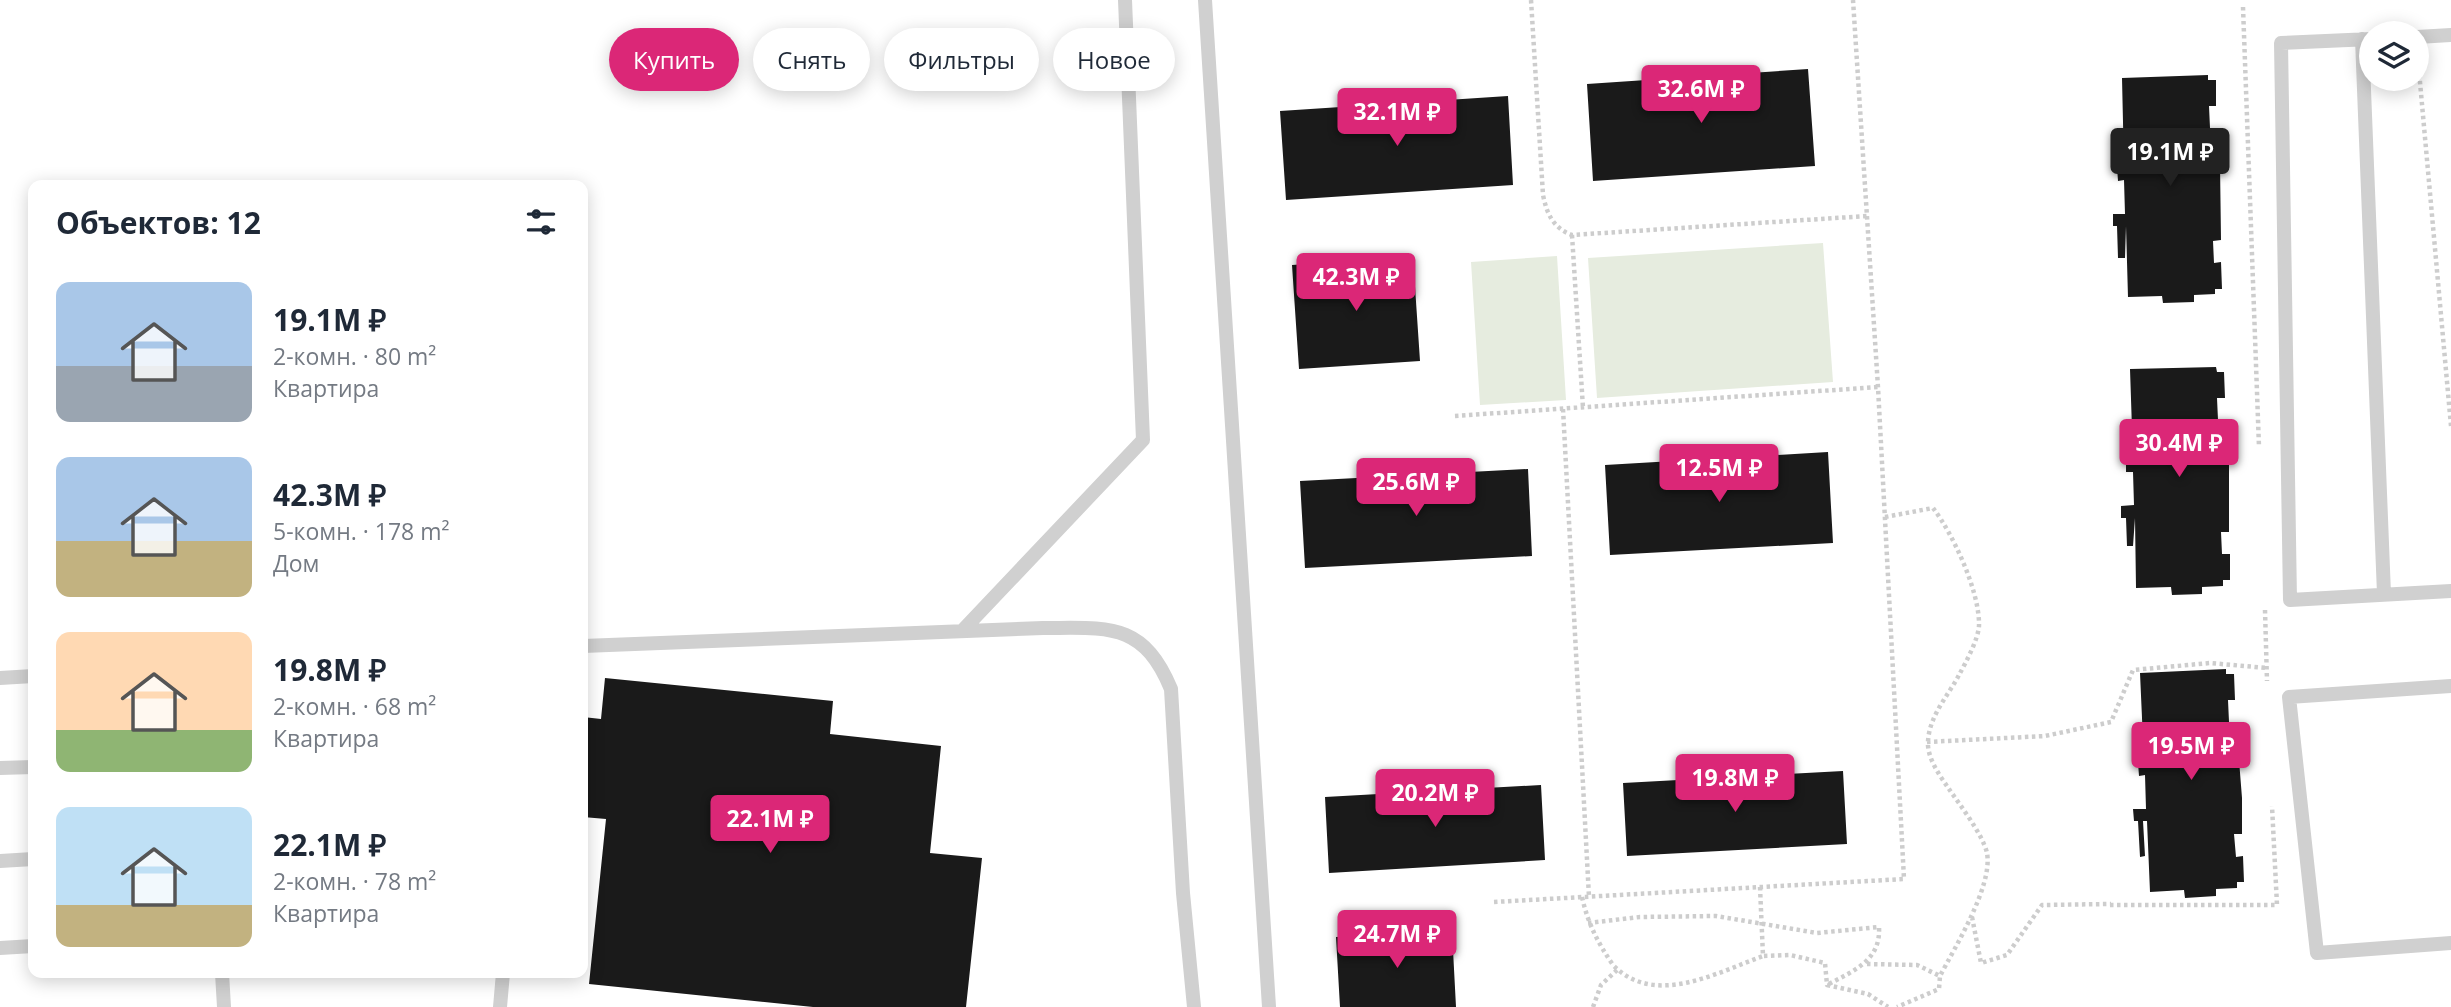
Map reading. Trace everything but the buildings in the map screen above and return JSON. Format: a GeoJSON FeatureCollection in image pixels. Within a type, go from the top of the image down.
{"type":"FeatureCollection","features":[{"type":"Feature","properties":{"kind":"lane"},"geometry":{"type":"LineString","coordinates":[[962,631],[1143,440],[1125,0]]}},
{"type":"Feature","properties":{"kind":"lane"},"geometry":{"type":"LineString","coordinates":[[1205,0],[1269,1007]]}},
{"type":"Feature","properties":{"kind":"lane"},"geometry":{"type":"LineString","coordinates":[[2429,36],[2451,35]]}},
{"type":"Feature","properties":{"kind":"lane"},"geometry":{"type":"LineString","coordinates":[[2359,39],[2281,43],[2290,600],[2451,591]]}},
{"type":"Feature","properties":{"kind":"lane"},"geometry":{"type":"LineString","coordinates":[[2369,91],[2384,594]]}},
{"type":"Feature","properties":{"kind":"lane"},"geometry":{"type":"LineString","coordinates":[[588,646],[1103,628],[1134,637],[1159,660],[1171,689],[1183,893],[1194,1007]]}},
{"type":"Feature","properties":{"kind":"lane"},"geometry":{"type":"LineString","coordinates":[[0,678],[28,676]]}},
{"type":"Feature","properties":{"kind":"lane"},"geometry":{"type":"LineString","coordinates":[[2451,686],[2289,697],[2317,953],[2451,943]]}},
{"type":"Feature","properties":{"kind":"lane"},"geometry":{"type":"LineString","coordinates":[[0,768],[28,767]]}},
{"type":"Feature","properties":{"kind":"lane"},"geometry":{"type":"LineString","coordinates":[[0,860],[28,859]]}},
{"type":"Feature","properties":{"kind":"lane"},"geometry":{"type":"LineString","coordinates":[[0,948],[28,946]]}},
{"type":"Feature","properties":{"kind":"lane"},"geometry":{"type":"LineString","coordinates":[[222,978],[224,1007]]}},
{"type":"Feature","properties":{"kind":"lane"},"geometry":{"type":"LineString","coordinates":[[500,1007],[503,978]]}},
{"type":"Feature","properties":{"kind":"path"},"geometry":{"type":"LineString","coordinates":[[1531,0],[1545,206],[1555,225],[1572,235],[1867,216]]}},
{"type":"Feature","properties":{"kind":"path"},"geometry":{"type":"LineString","coordinates":[[1494,902],[1904,879],[1878,387],[1853,0]]}},
{"type":"Feature","properties":{"kind":"path"},"geometry":{"type":"LineString","coordinates":[[2421,91],[2451,426]]}},
{"type":"Feature","properties":{"kind":"path"},"geometry":{"type":"LineString","coordinates":[[1572,235],[1583,408]]}},
{"type":"Feature","properties":{"kind":"path"},"geometry":{"type":"LineString","coordinates":[[1455,416],[1878,387]]}},
{"type":"Feature","properties":{"kind":"path"},"geometry":{"type":"LineString","coordinates":[[1563,409],[1588,923],[1627,982],[1651,994]]}},
{"type":"Feature","properties":{"kind":"path"},"geometry":{"type":"LineString","coordinates":[[1885,517],[1933,509],[1943,522],[1976,602],[1979,628],[1959,675],[1937,712],[1927,742],[1936,771],[1967,816],[1987,853],[1984,884],[1972,916],[1940,976],[1939,989],[1897,1007]]}},
{"type":"Feature","properties":{"kind":"path"},"geometry":{"type":"LineString","coordinates":[[1927,742],[2045,736],[2111,722],[2133,670],[2210,663],[2267,668]]}},
{"type":"Feature","properties":{"kind":"path"},"geometry":{"type":"LineString","coordinates":[[1760,887],[1763,956]]}},
{"type":"Feature","properties":{"kind":"path"},"geometry":{"type":"LineString","coordinates":[[2109,905],[2116,904]]}},
{"type":"Feature","properties":{"kind":"path"},"geometry":{"type":"LineString","coordinates":[[1972,916],[1982,963],[2007,956],[2042,905],[2277,905]]}},
{"type":"Feature","properties":{"kind":"path"},"geometry":{"type":"LineString","coordinates":[[1588,923],[1640,917],[1716,916],[1817,933],[1879,927],[1880,942],[1867,964]]}},
{"type":"Feature","properties":{"kind":"path"},"geometry":{"type":"LineString","coordinates":[[1676,991],[1763,956],[1790,955],[1825,963],[1827,985]]}},
{"type":"Feature","properties":{"kind":"path"},"geometry":{"type":"LineString","coordinates":[[1827,985],[1867,964],[1917,965],[1940,976]]}},
{"type":"Feature","properties":{"kind":"path"},"geometry":{"type":"LineString","coordinates":[[1593,1007],[1601,985],[1617,970]]}},
{"type":"Feature","properties":{"kind":"path"},"geometry":{"type":"LineString","coordinates":[[1827,985],[1868,994],[1888,1007]]}},
{"type":"Feature","properties":{"kind":"shaded area"},"geometry":{"type":"Polygon","coordinates":[[[1823,243],[1833,382],[1597,398],[1588,258],[1823,243]]]}},
{"type":"Feature","properties":{"kind":"shaded area"},"geometry":{"type":"Polygon","coordinates":[[[1557,256],[1566,400],[1480,405],[1471,262],[1557,256]]]}}]}
